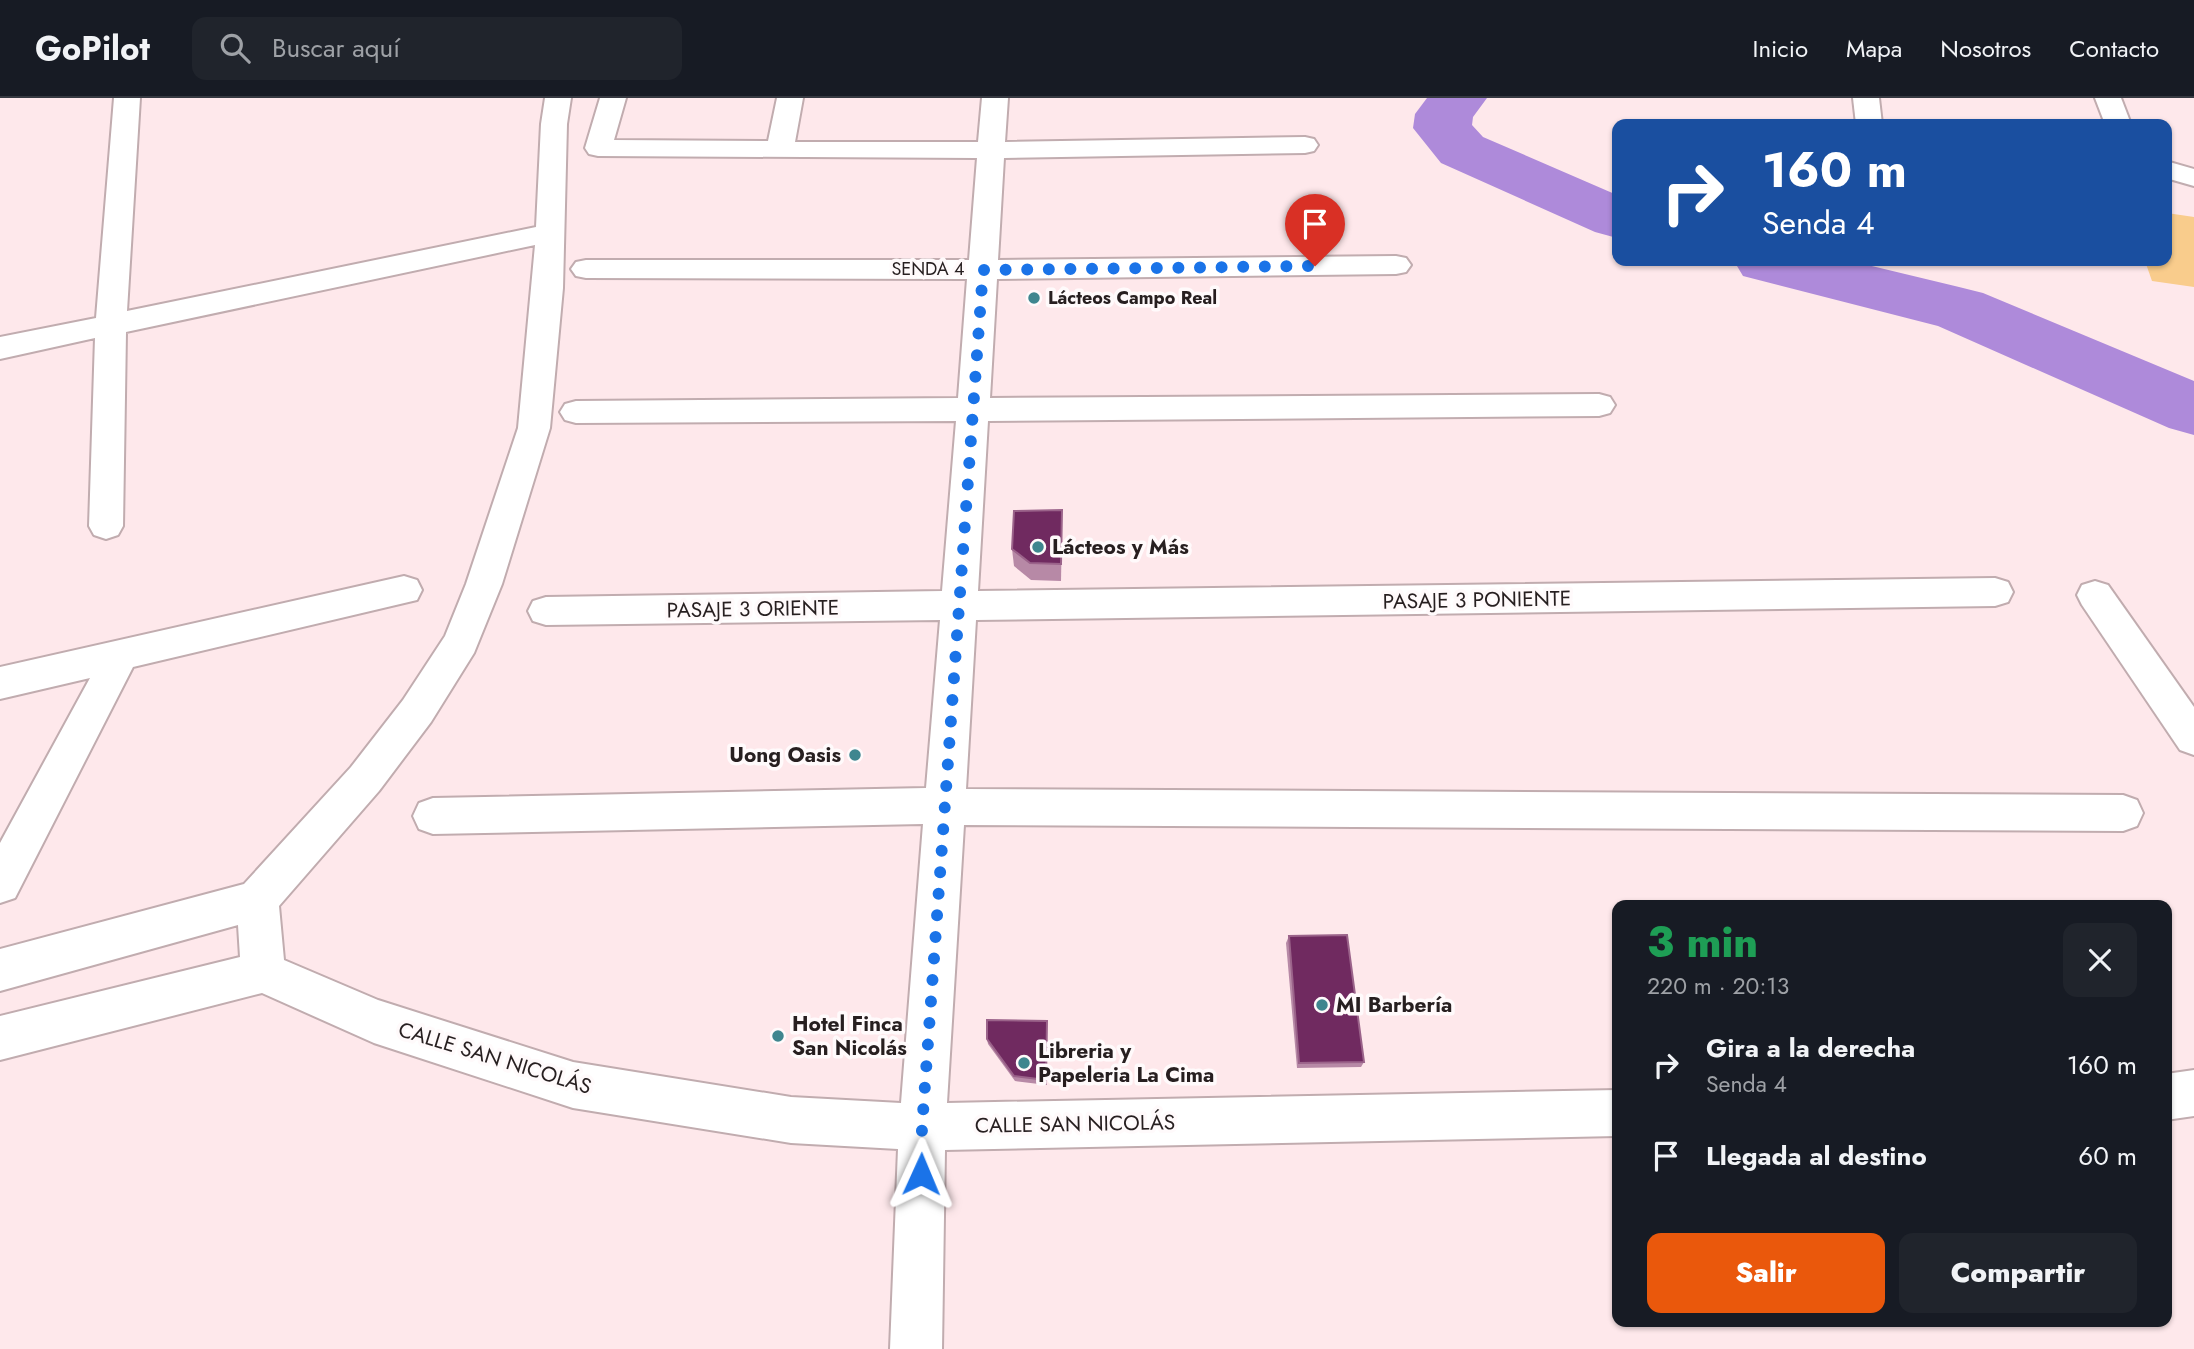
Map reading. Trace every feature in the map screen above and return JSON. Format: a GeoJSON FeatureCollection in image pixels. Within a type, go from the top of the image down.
{"type":"FeatureCollection","features":[{"type":"Feature","properties":{"kind":"street"},"geometry":{"type":"LineString","coordinates":[[106,526],[111,325],[128,98]]}},
{"type":"Feature","properties":{"kind":"street"},"geometry":{"type":"LineString","coordinates":[[0,970],[257,900],[365,779],[417,712],[461,642],[484,584],[534,428],[548,288],[558,98]]}},
{"type":"Feature","properties":{"kind":"street"},"geometry":{"type":"LineString","coordinates":[[614,98],[598,148],[992,149],[1306,145]]}},
{"type":"Feature","properties":{"kind":"street"},"geometry":{"type":"LineString","coordinates":[[780,148],[790,98]]}},
{"type":"Feature","properties":{"kind":"street"},"geometry":{"type":"LineString","coordinates":[[916,1349],[922,1127],[995,98]]}},
{"type":"Feature","properties":{"kind":"street"},"geometry":{"type":"LineString","coordinates":[[1866,98],[1868,119]]}},
{"type":"Feature","properties":{"kind":"street"},"geometry":{"type":"LineString","coordinates":[[2108,98],[2116,119]]}},
{"type":"Feature","properties":{"kind":"street"},"geometry":{"type":"LineString","coordinates":[[2172,171],[2194,178]]}},
{"type":"Feature","properties":{"kind":"street"},"geometry":{"type":"LineString","coordinates":[[0,348],[549,233]]}},
{"type":"Feature","properties":{"kind":"street","name":"SENDA 4"},"geometry":{"type":"LineString","coordinates":[[586,269],[983,270],[1396,265]]}},
{"type":"Feature","properties":{"kind":"street"},"geometry":{"type":"LineString","coordinates":[[576,412],[1599,405]]}},
{"type":"Feature","properties":{"kind":"street"},"geometry":{"type":"LineString","coordinates":[[0,683],[404,590]]}},
{"type":"Feature","properties":{"kind":"street","name":"PASAJE 3 PONIENTE"},"geometry":{"type":"LineString","coordinates":[[959,606],[1995,592]]}},
{"type":"Feature","properties":{"kind":"street"},"geometry":{"type":"LineString","coordinates":[[2095,595],[2194,738]]}},
{"type":"Feature","properties":{"kind":"street","name":"PASAJE 3 ORIENTE"},"geometry":{"type":"LineString","coordinates":[[546,611],[959,606]]}},
{"type":"Feature","properties":{"kind":"street"},"geometry":{"type":"LineString","coordinates":[[0,884],[122,653]]}},
{"type":"Feature","properties":{"kind":"street"},"geometry":{"type":"LineString","coordinates":[[433,816],[945,805],[1062,809],[2123,813]]}},
{"type":"Feature","properties":{"kind":"street"},"geometry":{"type":"LineString","coordinates":[[0,1038],[263,972],[257,900]]}},
{"type":"Feature","properties":{"kind":"street","name":"CALLE SAN NICOLÁS"},"geometry":{"type":"LineString","coordinates":[[263,972],[374,1021],[573,1085],[791,1121],[922,1127],[1612,1113]]}},
{"type":"Feature","properties":{"kind":"street"},"geometry":{"type":"LineString","coordinates":[[2172,1096],[2194,1093]]}},
{"type":"Feature","properties":{"kind":"shaded area"},"geometry":{"type":"Polygon","coordinates":[[[2172,214],[2194,217],[2194,287],[2152,281],[2147,266],[2172,266],[2172,214]]]}},
{"type":"Feature","properties":{"kind":"building","name":"Lácteos y Más"},"geometry":{"type":"Polygon","coordinates":[[[1062,510],[1061,564],[1030,563],[1012,549],[1014,511],[1062,510]]]}},
{"type":"Feature","properties":{"kind":"building","name":"MI Barbería"},"geometry":{"type":"Polygon","coordinates":[[[1347,935],[1364,1062],[1299,1063],[1289,936],[1347,935]]]}},
{"type":"Feature","properties":{"kind":"building","name":"Libreria y Papeleria La Cima"},"geometry":{"type":"Polygon","coordinates":[[[987,1020],[1047,1021],[1046,1080],[1014,1076],[987,1039],[987,1020]]]}},
{"type":"Feature","properties":{"kind":"waterway"},"geometry":{"type":"LineString","coordinates":[[1458,98],[1444,114],[1442,128],[1462,150],[1612,216]]}},
{"type":"Feature","properties":{"kind":"waterway"},"geometry":{"type":"LineString","coordinates":[[1786,266],[1959,309],[2194,410]]}},
{"type":"Feature","properties":{"kind":"place","name":"Lácteos Campo Real"},"geometry":{"type":"Point","coordinates":[1034,298]}},
{"type":"Feature","properties":{"kind":"place","name":"Lácteos y Más"},"geometry":{"type":"Point","coordinates":[1038,547]}},
{"type":"Feature","properties":{"kind":"place","name":"Uong Oasis"},"geometry":{"type":"Point","coordinates":[855,755]}},
{"type":"Feature","properties":{"kind":"place","name":"MI Barbería"},"geometry":{"type":"Point","coordinates":[1322,1005]}},
{"type":"Feature","properties":{"kind":"place","name":"Hotel Finca San Nicolás"},"geometry":{"type":"Point","coordinates":[778,1036]}},
{"type":"Feature","properties":{"kind":"place","name":"Libreria y Papeleria La Cima"},"geometry":{"type":"Point","coordinates":[1024,1063]}},
{"type":"Feature","properties":{"kind":"route"},"geometry":{"type":"LineString","coordinates":[[921,1174],[922,1127],[983,270],[1315,266]]}}]}
